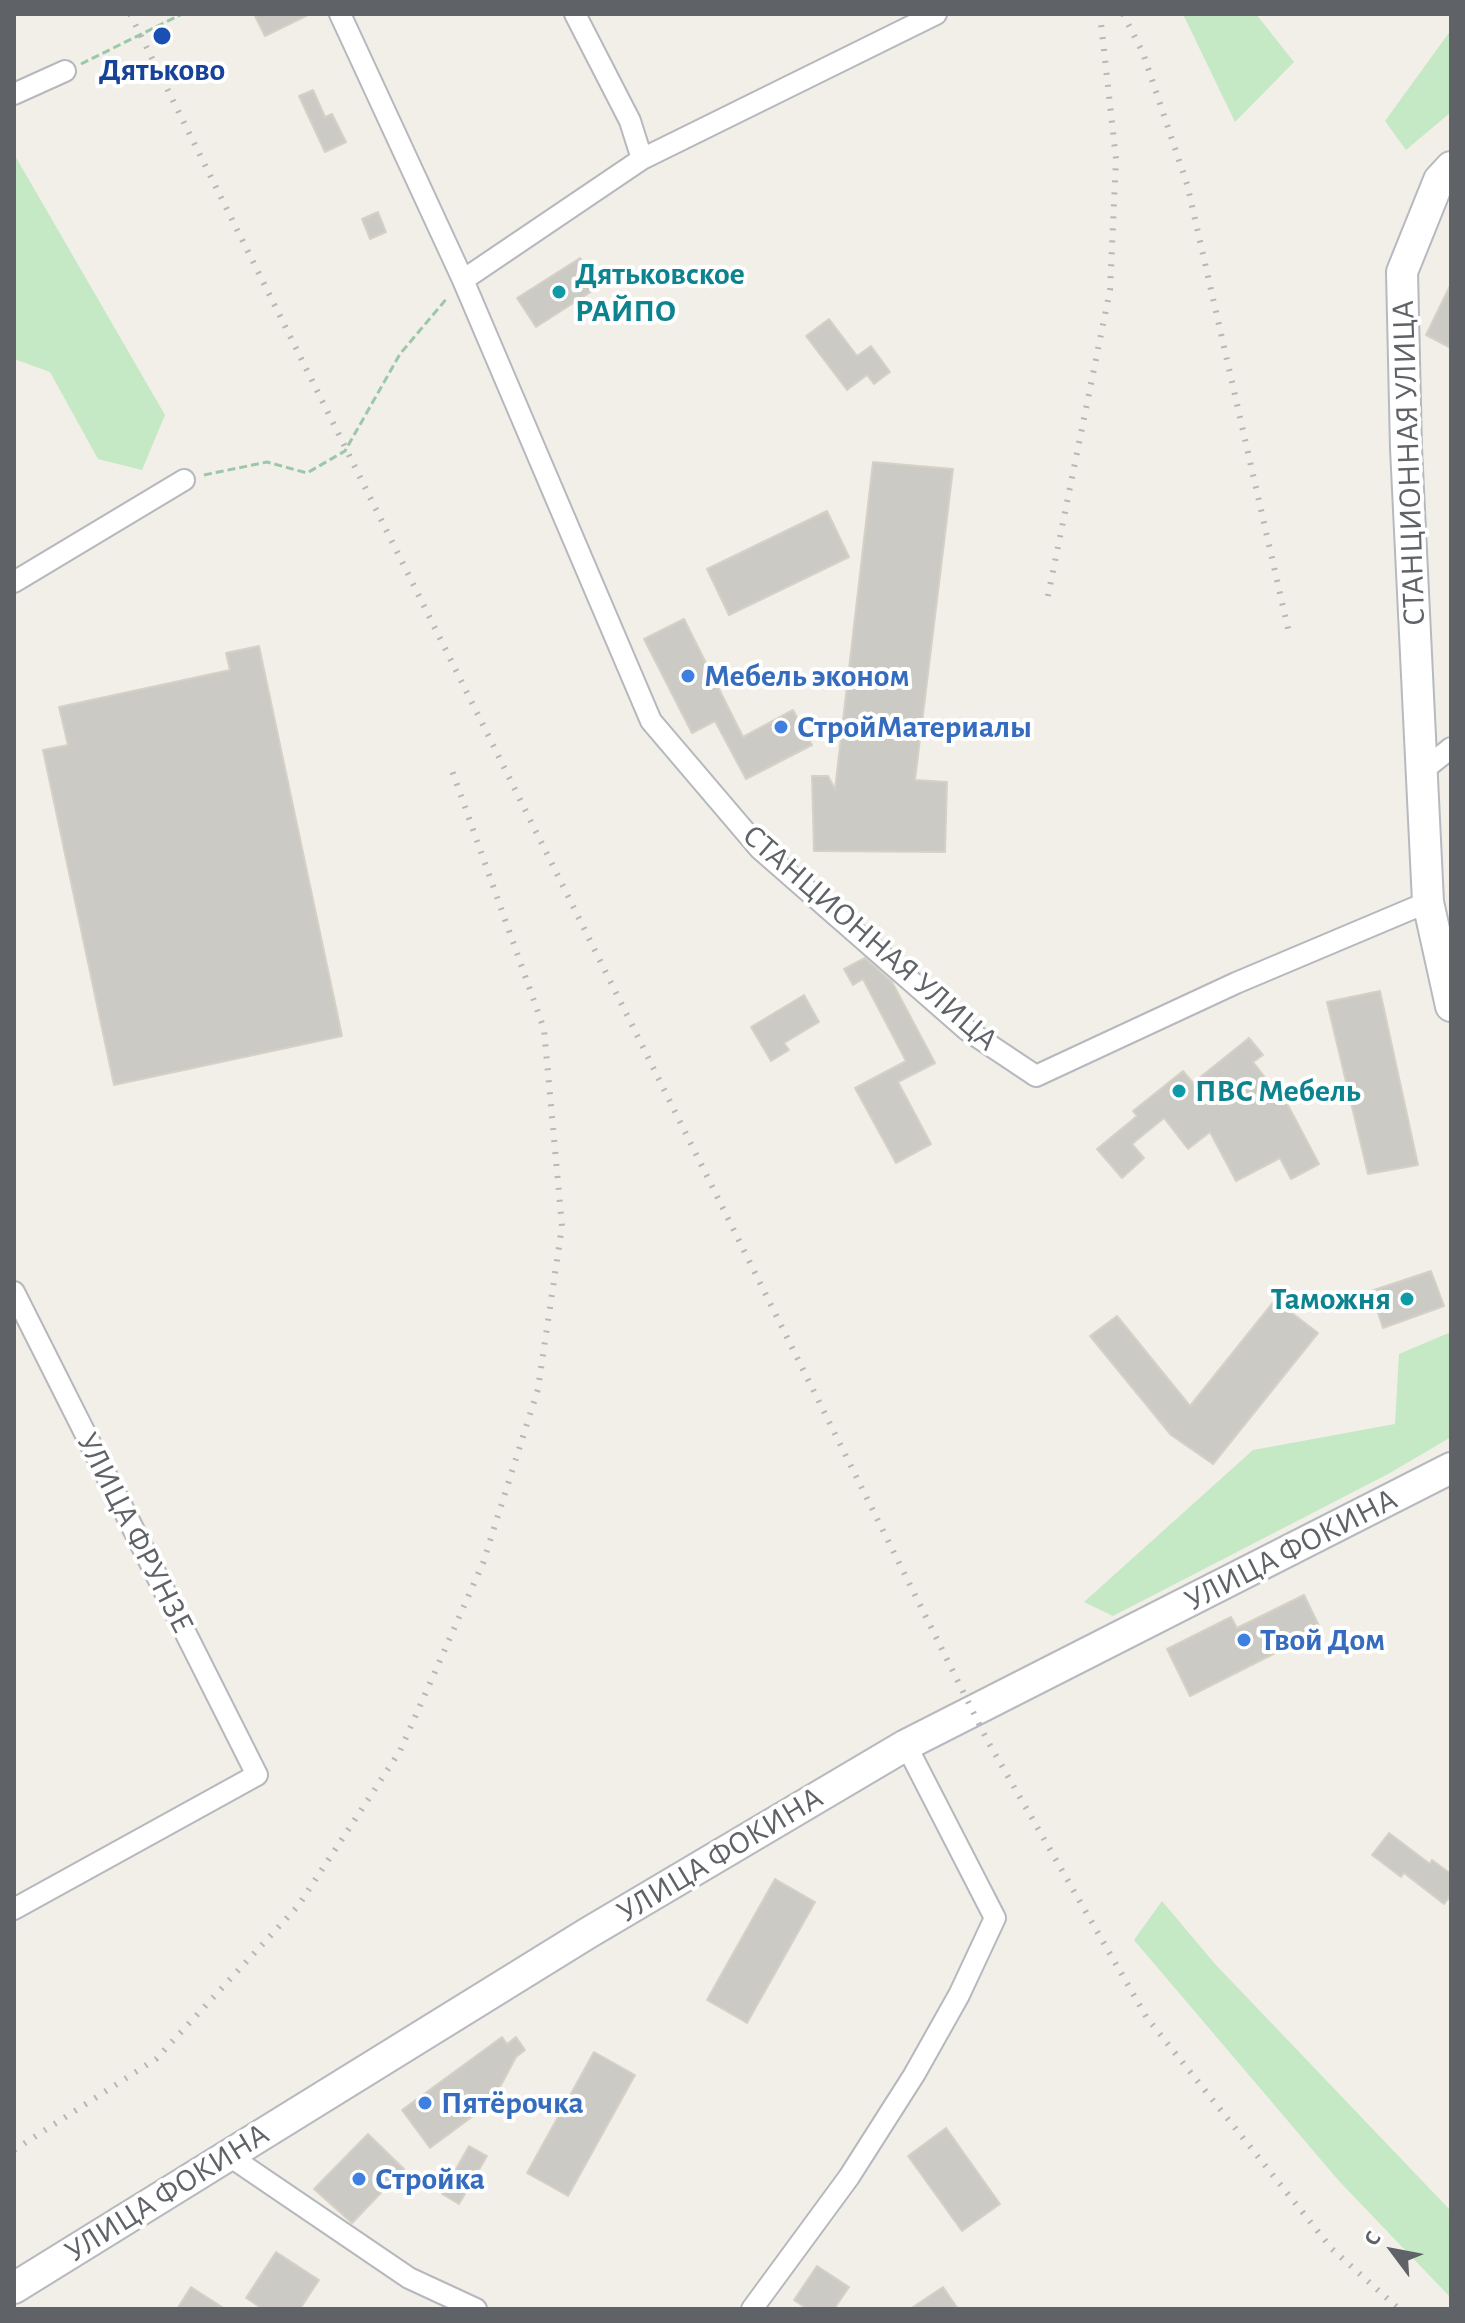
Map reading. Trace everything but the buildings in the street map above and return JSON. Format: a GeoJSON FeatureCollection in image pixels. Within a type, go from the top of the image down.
{"type":"FeatureCollection","features":[{"type":"Feature","properties":{"kind":"main road","name":"СТАНЦИОННАЯ УЛИЦА"},"geometry":{"type":"LineString","coordinates":[[1451,167],[1439,180],[1402,272],[1428,902],[1451,1006]]}},
{"type":"Feature","properties":{"kind":"main road","name":"УЛИЦА ФОКИНА"},"geometry":{"type":"LineString","coordinates":[[14,2288],[588,1933],[906,1745],[1451,1468]]}},
{"type":"Feature","properties":{"kind":"street"},"geometry":{"type":"LineString","coordinates":[[340,14],[463,280],[642,159],[936,14]]}},
{"type":"Feature","properties":{"kind":"street"},"geometry":{"type":"LineString","coordinates":[[575,14],[630,121],[642,159]]}},
{"type":"Feature","properties":{"kind":"street"},"geometry":{"type":"LineString","coordinates":[[14,94],[65,71]]}},
{"type":"Feature","properties":{"kind":"street","name":"СТАНЦИОННАЯ УЛИЦА"},"geometry":{"type":"LineString","coordinates":[[463,280],[651,721],[760,849],[967,1030],[1036,1076],[1236,983],[1428,902]]}},
{"type":"Feature","properties":{"kind":"street"},"geometry":{"type":"LineString","coordinates":[[14,582],[184,480]]}},
{"type":"Feature","properties":{"kind":"street"},"geometry":{"type":"LineString","coordinates":[[1422,771],[1451,748]]}},
{"type":"Feature","properties":{"kind":"street","name":"УЛИЦА ФРУНЗЕ"},"geometry":{"type":"LineString","coordinates":[[14,1292],[257,1775],[14,1909]]}},
{"type":"Feature","properties":{"kind":"street"},"geometry":{"type":"LineString","coordinates":[[752,2309],[849,2177],[914,2075],[959,1995],[995,1918],[906,1745]]}},
{"type":"Feature","properties":{"kind":"street"},"geometry":{"type":"LineString","coordinates":[[228,2155],[409,2278],[476,2309]]}},
{"type":"Feature","properties":{"kind":"path"},"geometry":{"type":"LineString","coordinates":[[65,71],[182,14]]}},
{"type":"Feature","properties":{"kind":"path"},"geometry":{"type":"LineString","coordinates":[[184,480],[267,462],[307,473],[345,451],[400,354],[463,280]]}},
{"type":"Feature","properties":{"kind":"green space"},"geometry":{"type":"Polygon","coordinates":[[[1183,14],[1256,14],[1294,62],[1235,122],[1183,14]]]}},
{"type":"Feature","properties":{"kind":"green space"},"geometry":{"type":"Polygon","coordinates":[[[1451,30],[1451,112],[1406,150],[1385,121],[1451,30]]]}},
{"type":"Feature","properties":{"kind":"green space"},"geometry":{"type":"Polygon","coordinates":[[[14,154],[165,415],[142,470],[98,459],[50,372],[14,359],[14,154]]]}},
{"type":"Feature","properties":{"kind":"green space"},"geometry":{"type":"Polygon","coordinates":[[[1451,1332],[1451,1437],[1388,1474],[1113,1616],[1084,1602],[1253,1450],[1395,1424],[1399,1354],[1451,1332]]]}},
{"type":"Feature","properties":{"kind":"green space"},"geometry":{"type":"Polygon","coordinates":[[[1162,1901],[1215,1964],[1451,2211],[1451,2298],[1339,2181],[1134,1940],[1162,1901]]]}},
{"type":"Feature","properties":{"kind":"railway"},"geometry":{"type":"LineString","coordinates":[[130,14],[987,1740],[1147,2018],[1332,2249],[1399,2309]]}},
{"type":"Feature","properties":{"kind":"railway"},"geometry":{"type":"LineString","coordinates":[[1048,596],[1110,290],[1116,159],[1100,14]]}},
{"type":"Feature","properties":{"kind":"railway"},"geometry":{"type":"LineString","coordinates":[[1123,14],[1143,53],[1187,184],[1289,633]]}},
{"type":"Feature","properties":{"kind":"railway"},"geometry":{"type":"LineString","coordinates":[[14,2150],[156,2059],[298,1906],[400,1751],[483,1563],[538,1389],[562,1226],[544,1029],[450,765]]}},
{"type":"Feature","properties":{"kind":"place","name":"Дятьково"},"geometry":{"type":"Point","coordinates":[162,36]}},
{"type":"Feature","properties":{"kind":"place","name":"Дятьковское РАЙПО"},"geometry":{"type":"Point","coordinates":[559,292]}},
{"type":"Feature","properties":{"kind":"place","name":"Мебель эконом"},"geometry":{"type":"Point","coordinates":[688,676]}},
{"type":"Feature","properties":{"kind":"place","name":"СтройМатериалы"},"geometry":{"type":"Point","coordinates":[781,727]}},
{"type":"Feature","properties":{"kind":"place","name":"ПВС Мебель"},"geometry":{"type":"Point","coordinates":[1179,1091]}},
{"type":"Feature","properties":{"kind":"place","name":"Таможня"},"geometry":{"type":"Point","coordinates":[1407,1299]}},
{"type":"Feature","properties":{"kind":"place","name":"Твой Дом"},"geometry":{"type":"Point","coordinates":[1244,1640]}},
{"type":"Feature","properties":{"kind":"place","name":"Пятёрочка"},"geometry":{"type":"Point","coordinates":[425,2103]}},
{"type":"Feature","properties":{"kind":"place","name":"Стройка"},"geometry":{"type":"Point","coordinates":[359,2179]}}]}
